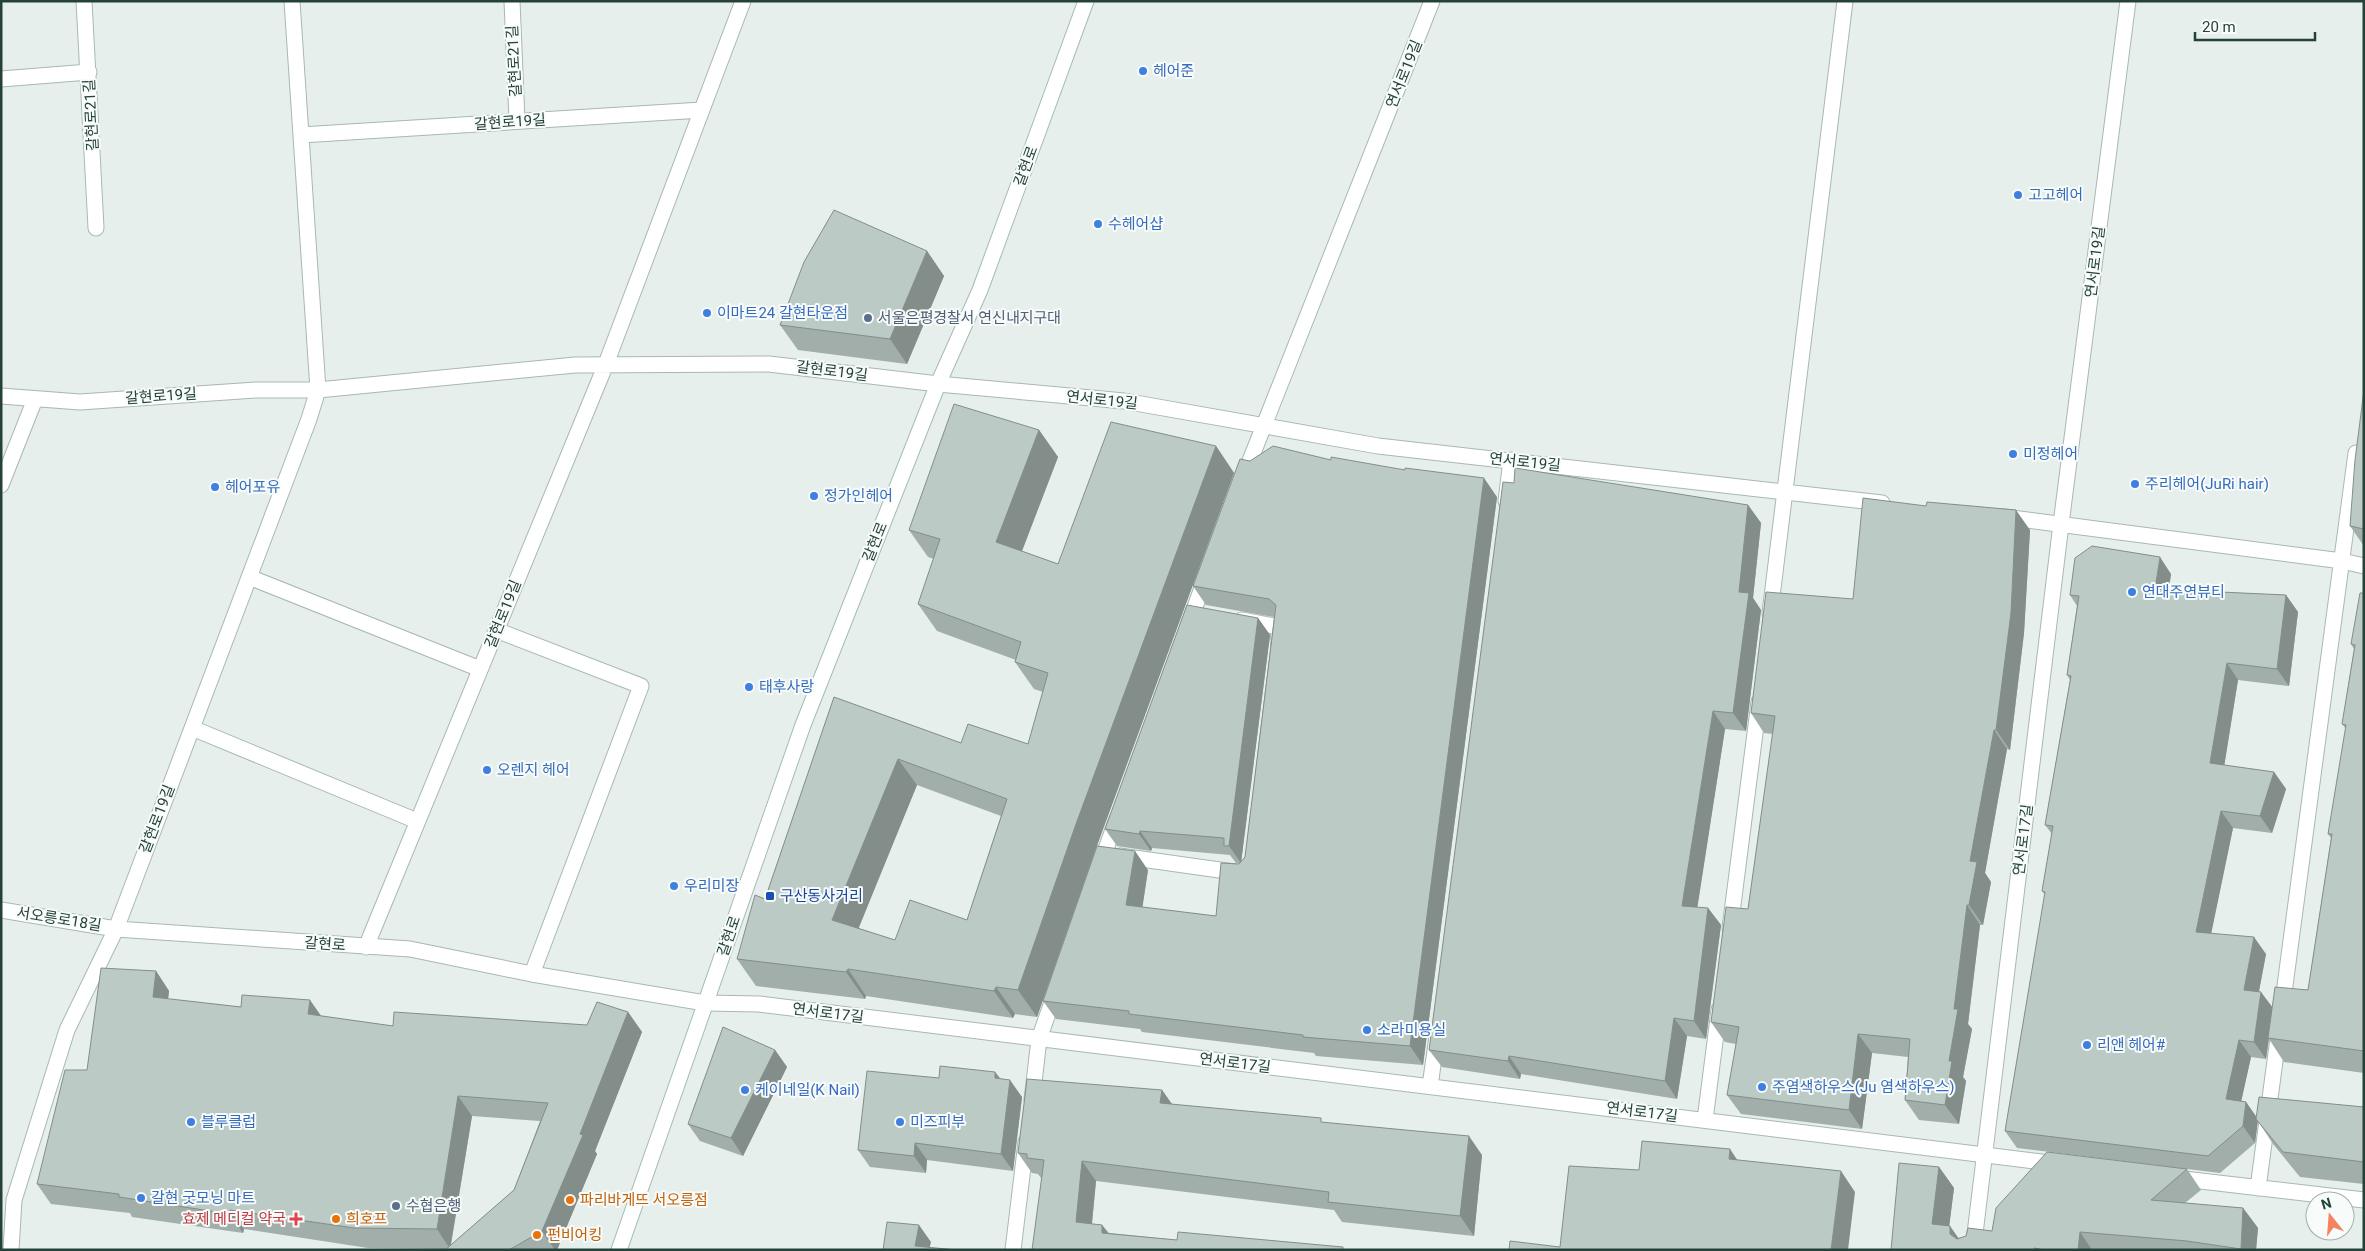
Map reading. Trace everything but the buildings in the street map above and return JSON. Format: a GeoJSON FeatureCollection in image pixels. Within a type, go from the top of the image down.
{"type":"FeatureCollection","features":[{"type":"Feature","properties":{"kind":"street","name":"갈현로21길"},"geometry":{"type":"LineString","coordinates":[[84,1],[96,228]]}},
{"type":"Feature","properties":{"kind":"street"},"geometry":{"type":"LineString","coordinates":[[292,1],[301,135]]}},
{"type":"Feature","properties":{"kind":"street","name":"갈현로21길"},"geometry":{"type":"LineString","coordinates":[[512,1],[517,121]]}},
{"type":"Feature","properties":{"kind":"street"},"geometry":{"type":"LineString","coordinates":[[702,110],[743,1]]}},
{"type":"Feature","properties":{"kind":"street","name":"갈현로"},"geometry":{"type":"LineString","coordinates":[[619,1250],[803,725],[938,384],[980,290],[1086,1]]}},
{"type":"Feature","properties":{"kind":"street","name":"연서로19길"},"geometry":{"type":"LineString","coordinates":[[1265,425],[1432,1]]}},
{"type":"Feature","properties":{"kind":"street"},"geometry":{"type":"LineString","coordinates":[[1768,629],[1845,1]]}},
{"type":"Feature","properties":{"kind":"street","name":"연서로19길"},"geometry":{"type":"LineString","coordinates":[[2061,524],[2128,1]]}},
{"type":"Feature","properties":{"kind":"street"},"geometry":{"type":"LineString","coordinates":[[1,79],[89,72]]}},
{"type":"Feature","properties":{"kind":"street","name":"갈현로19길"},"geometry":{"type":"LineString","coordinates":[[11,1250],[14,1200],[67,1030],[116,929],[310,420],[318,390],[301,135],[702,110],[606,364],[366,947]]}},
{"type":"Feature","properties":{"kind":"street","name":"갈현로19길"},"geometry":{"type":"LineString","coordinates":[[1,396],[80,402],[256,390],[318,390],[575,365],[606,364],[769,364],[938,384]]}},
{"type":"Feature","properties":{"kind":"street","name":"연서로19길"},"geometry":{"type":"LineString","coordinates":[[938,384],[1124,401],[1378,446],[1894,504]]}},
{"type":"Feature","properties":{"kind":"street"},"geometry":{"type":"LineString","coordinates":[[1,485],[35,399]]}},
{"type":"Feature","properties":{"kind":"street"},"geometry":{"type":"LineString","coordinates":[[1236,495],[1253,450],[1265,425]]}},
{"type":"Feature","properties":{"kind":"street"},"geometry":{"type":"LineString","coordinates":[[2258,1188],[2359,437]]}},
{"type":"Feature","properties":{"kind":"street"},"geometry":{"type":"LineString","coordinates":[[1504,519],[1511,460]]}},
{"type":"Feature","properties":{"kind":"street"},"geometry":{"type":"LineString","coordinates":[[1992,516],[2342,561],[2364,566]]}},
{"type":"Feature","properties":{"kind":"street","name":"연서로17길"},"geometry":{"type":"LineString","coordinates":[[1986,1156],[2061,524]]}},
{"type":"Feature","properties":{"kind":"street"},"geometry":{"type":"LineString","coordinates":[[1183,640],[1210,567]]}},
{"type":"Feature","properties":{"kind":"street"},"geometry":{"type":"LineString","coordinates":[[249,577],[480,670]]}},
{"type":"Feature","properties":{"kind":"street"},"geometry":{"type":"LineString","coordinates":[[1194,612],[1213,615]]}},
{"type":"Feature","properties":{"kind":"street"},"geometry":{"type":"LineString","coordinates":[[1232,618],[1280,627],[1276,657]]}},
{"type":"Feature","properties":{"kind":"street"},"geometry":{"type":"LineString","coordinates":[[496,630],[641,686],[532,974]]}},
{"type":"Feature","properties":{"kind":"street"},"geometry":{"type":"LineString","coordinates":[[1728,943],[1760,688]]}},
{"type":"Feature","properties":{"kind":"street"},"geometry":{"type":"LineString","coordinates":[[192,728],[417,821]]}},
{"type":"Feature","properties":{"kind":"street"},"geometry":{"type":"LineString","coordinates":[[1094,881],[1121,807]]}},
{"type":"Feature","properties":{"kind":"street"},"geometry":{"type":"LineString","coordinates":[[1104,854],[1250,869]]}},
{"type":"Feature","properties":{"kind":"street","name":"서오릉로18길"},"geometry":{"type":"LineString","coordinates":[[1,910],[116,929]]}},
{"type":"Feature","properties":{"kind":"street","name":"갈현로"},"geometry":{"type":"LineString","coordinates":[[116,929],[410,949],[532,974],[705,1003]]}},
{"type":"Feature","properties":{"kind":"street"},"geometry":{"type":"LineString","coordinates":[[1013,1250],[1039,1039],[1062,974]]}},
{"type":"Feature","properties":{"kind":"street"},"geometry":{"type":"LineString","coordinates":[[1705,1120],[1721,992]]}},
{"type":"Feature","properties":{"kind":"street","name":"연서로17길"},"geometry":{"type":"LineString","coordinates":[[705,1003],[759,1004],[2074,1166]]}},
{"type":"Feature","properties":{"kind":"street"},"geometry":{"type":"LineString","coordinates":[[1430,1086],[1439,1018]]}},
{"type":"Feature","properties":{"kind":"street"},"geometry":{"type":"LineString","coordinates":[[1974,1250],[1986,1156]]}},
{"type":"Feature","properties":{"kind":"street"},"geometry":{"type":"LineString","coordinates":[[2161,1176],[2364,1200]]}},
{"type":"Feature","properties":{"kind":"place","name":"헤어준"},"geometry":{"type":"Point","coordinates":[1143,71]}},
{"type":"Feature","properties":{"kind":"place","name":"고고헤어"},"geometry":{"type":"Point","coordinates":[2018,195]}},
{"type":"Feature","properties":{"kind":"place","name":"수헤어샵"},"geometry":{"type":"Point","coordinates":[1098,224]}},
{"type":"Feature","properties":{"kind":"place","name":"이마트24 갈현타운점"},"geometry":{"type":"Point","coordinates":[707,313]}},
{"type":"Feature","properties":{"kind":"place","name":"서울은평경찰서 연신내지구대"},"geometry":{"type":"Point","coordinates":[868,318]}},
{"type":"Feature","properties":{"kind":"place","name":"미정헤어"},"geometry":{"type":"Point","coordinates":[2013,454]}},
{"type":"Feature","properties":{"kind":"place","name":"주리헤어(JuRi hair)"},"geometry":{"type":"Point","coordinates":[2135,484]}},
{"type":"Feature","properties":{"kind":"place","name":"헤어포유"},"geometry":{"type":"Point","coordinates":[215,487]}},
{"type":"Feature","properties":{"kind":"place","name":"정가인헤어"},"geometry":{"type":"Point","coordinates":[814,496]}},
{"type":"Feature","properties":{"kind":"place","name":"연대주연뷰티"},"geometry":{"type":"Point","coordinates":[2132,592]}},
{"type":"Feature","properties":{"kind":"place","name":"태후사랑"},"geometry":{"type":"Point","coordinates":[749,687]}},
{"type":"Feature","properties":{"kind":"place","name":"오렌지 헤어"},"geometry":{"type":"Point","coordinates":[487,770]}},
{"type":"Feature","properties":{"kind":"place","name":"우리미장"},"geometry":{"type":"Point","coordinates":[674,886]}},
{"type":"Feature","properties":{"kind":"place","name":"구산동사거리"},"geometry":{"type":"Point","coordinates":[770,896]}},
{"type":"Feature","properties":{"kind":"place","name":"소라미용실"},"geometry":{"type":"Point","coordinates":[1367,1030]}},
{"type":"Feature","properties":{"kind":"place","name":"리앤 헤어#"},"geometry":{"type":"Point","coordinates":[2087,1045]}},
{"type":"Feature","properties":{"kind":"place","name":"주염색하우스(Ju 염색하우스)"},"geometry":{"type":"Point","coordinates":[1762,1087]}},
{"type":"Feature","properties":{"kind":"place","name":"케이네일(K Nail)"},"geometry":{"type":"Point","coordinates":[745,1090]}},
{"type":"Feature","properties":{"kind":"place","name":"블루클럽"},"geometry":{"type":"Point","coordinates":[191,1122]}},
{"type":"Feature","properties":{"kind":"place","name":"미즈피부"},"geometry":{"type":"Point","coordinates":[900,1122]}},
{"type":"Feature","properties":{"kind":"place","name":"갈현 굿모닝 마트"},"geometry":{"type":"Point","coordinates":[141,1198]}},
{"type":"Feature","properties":{"kind":"place","name":"파리바게뜨 서오릉점"},"geometry":{"type":"Point","coordinates":[570,1200]}},
{"type":"Feature","properties":{"kind":"place","name":"수협은행"},"geometry":{"type":"Point","coordinates":[396,1206]}},
{"type":"Feature","properties":{"kind":"place","name":"효제 메디컬 약국"},"geometry":{"type":"Point","coordinates":[296,1219]}},
{"type":"Feature","properties":{"kind":"place","name":"희호프"},"geometry":{"type":"Point","coordinates":[336,1219]}},
{"type":"Feature","properties":{"kind":"place","name":"펀비어킹"},"geometry":{"type":"Point","coordinates":[537,1235]}}]}
